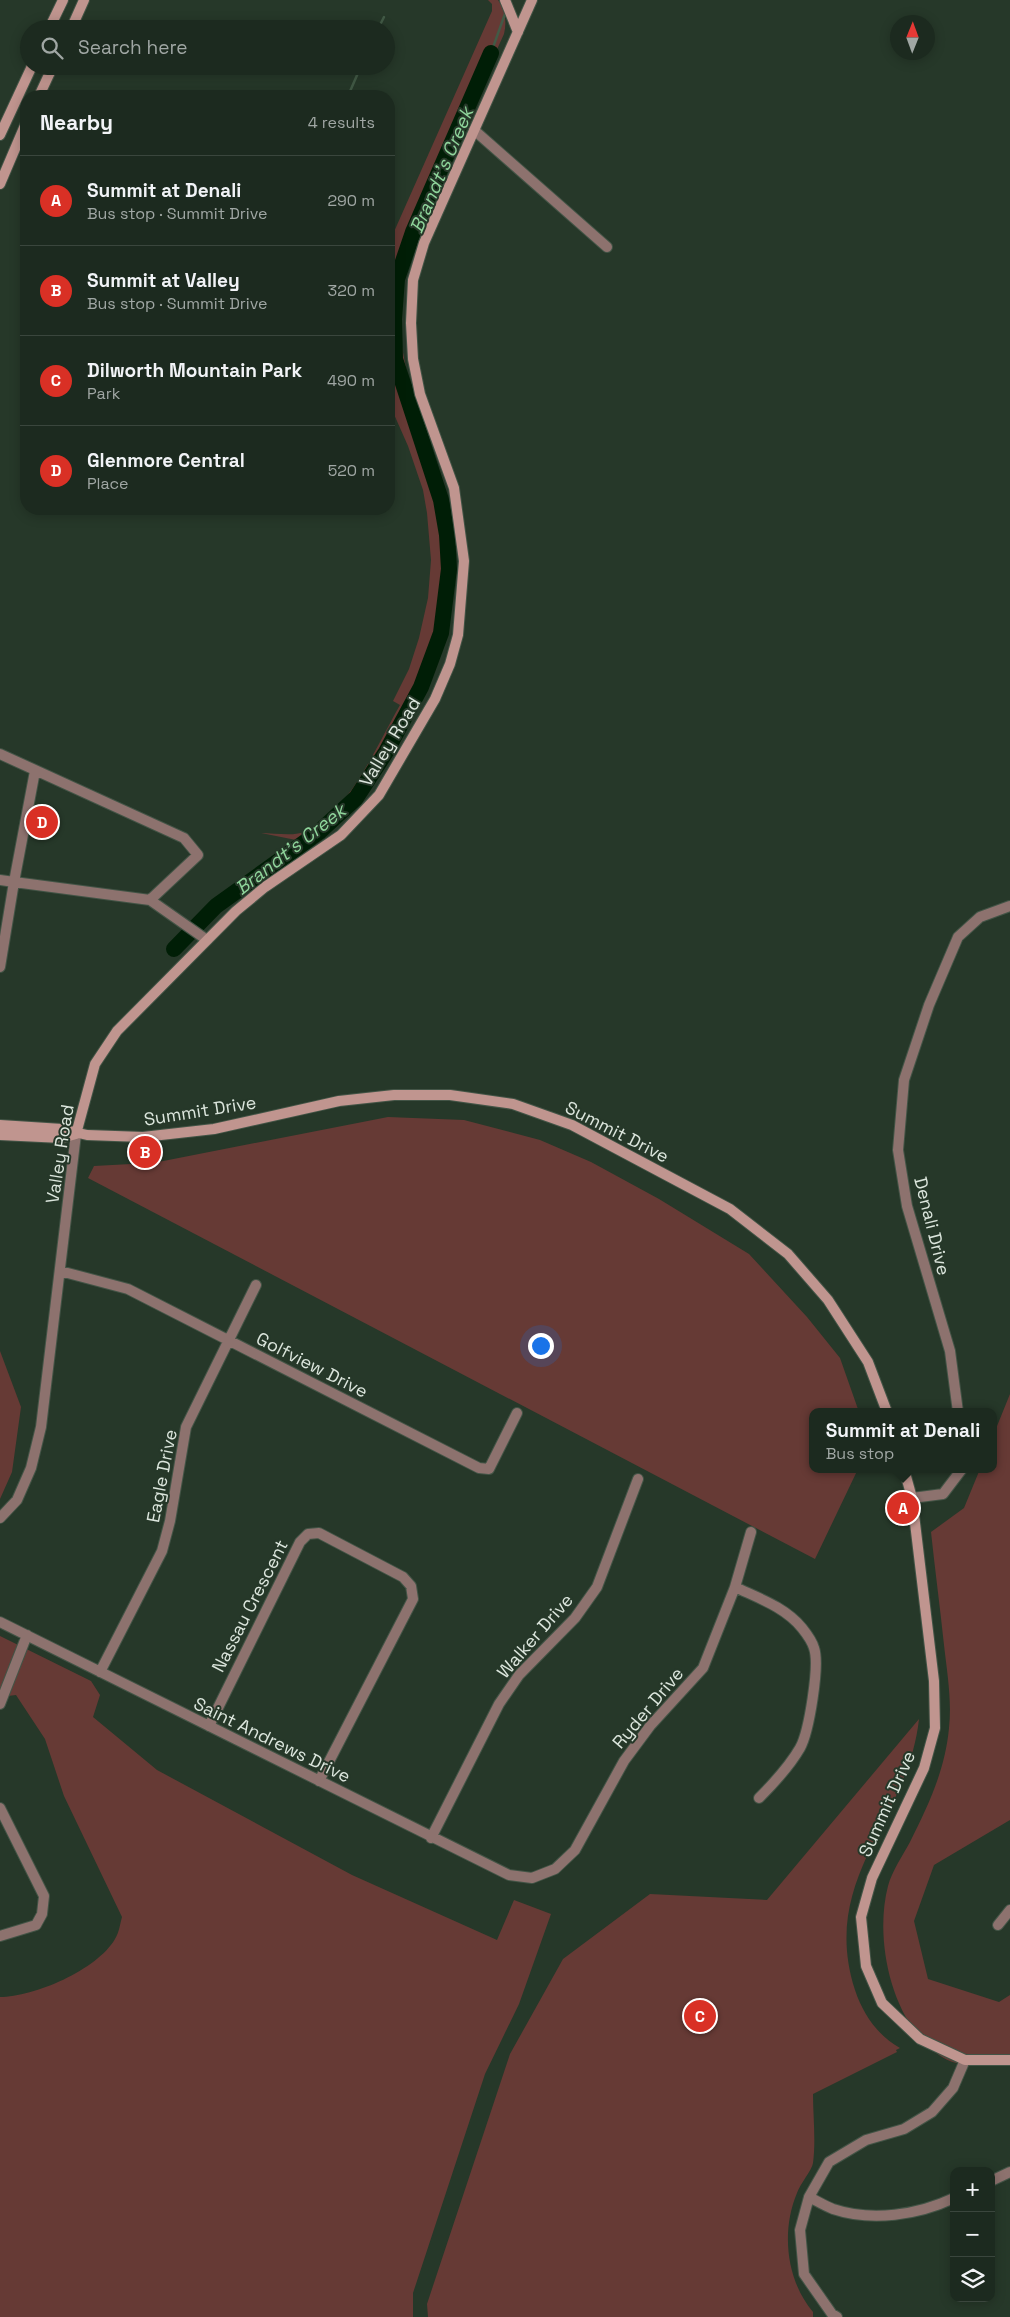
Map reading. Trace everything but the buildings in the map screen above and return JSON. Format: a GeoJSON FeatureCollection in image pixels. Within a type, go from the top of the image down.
{"type":"FeatureCollection","features":[{"type":"Feature","properties":{"kind":"street"},"geometry":{"type":"LineString","coordinates":[[53,20],[63,0]]}},
{"type":"Feature","properties":{"kind":"street"},"geometry":{"type":"LineString","coordinates":[[75,20],[84,0]]}},
{"type":"Feature","properties":{"kind":"street"},"geometry":{"type":"LineString","coordinates":[[505,0],[518,32]]}},
{"type":"Feature","properties":{"kind":"street","name":"Valley Road"},"geometry":{"type":"LineString","coordinates":[[0,1518],[17,1500],[31,1468],[41,1426],[76,1134],[95,1064],[117,1031],[236,911],[265,887],[341,836],[379,795],[435,699],[450,664],[458,635],[464,561],[454,488],[420,394],[413,360],[410,323],[413,280],[424,243],[532,0]]}},
{"type":"Feature","properties":{"kind":"street"},"geometry":{"type":"LineString","coordinates":[[21,90],[28,75]]}},
{"type":"Feature","properties":{"kind":"street"},"geometry":{"type":"LineString","coordinates":[[42,90],[49,75]]}},
{"type":"Feature","properties":{"kind":"street"},"geometry":{"type":"LineString","coordinates":[[0,135],[20,92]]}},
{"type":"Feature","properties":{"kind":"street"},"geometry":{"type":"LineString","coordinates":[[474,130],[607,247]]}},
{"type":"Feature","properties":{"kind":"street"},"geometry":{"type":"LineString","coordinates":[[0,184],[20,137]]}},
{"type":"Feature","properties":{"kind":"street"},"geometry":{"type":"LineString","coordinates":[[0,754],[184,838],[198,855],[150,900]]}},
{"type":"Feature","properties":{"kind":"street"},"geometry":{"type":"LineString","coordinates":[[0,967],[35,771]]}},
{"type":"Feature","properties":{"kind":"street"},"geometry":{"type":"LineString","coordinates":[[0,880],[150,900],[207,940]]}},
{"type":"Feature","properties":{"kind":"street","name":"Denali Drive"},"geometry":{"type":"LineString","coordinates":[[957,1408],[950,1351],[907,1206],[898,1150],[904,1080],[929,1005],[958,937],[980,917],[1010,906]]}},
{"type":"Feature","properties":{"kind":"street","name":"Summit Drive"},"geometry":{"type":"LineString","coordinates":[[0,1125],[62,1129],[76,1134],[143,1137],[214,1129],[339,1101],[394,1095],[450,1095],[513,1104],[572,1125],[730,1210],[788,1254],[828,1300],[868,1362],[885,1408]]}},
{"type":"Feature","properties":{"kind":"street","name":"Summit Drive"},"geometry":{"type":"LineString","coordinates":[[0,1135],[62,1138],[76,1134]]}},
{"type":"Feature","properties":{"kind":"street","name":"Golfview Drive"},"geometry":{"type":"LineString","coordinates":[[60,1271],[128,1288],[479,1468],[490,1469],[517,1413]]}},
{"type":"Feature","properties":{"kind":"street","name":"Eagle Drive"},"geometry":{"type":"LineString","coordinates":[[100,1672],[162,1551],[170,1521],[186,1427],[256,1286]]}},
{"type":"Feature","properties":{"kind":"street","name":"Summit Drive"},"geometry":{"type":"LineString","coordinates":[[905,1473],[912,1498],[934,1681],[934,1728],[924,1768],[872,1878],[861,1918],[866,1966],[882,2003],[920,2039],[965,2060],[1010,2060]]}},
{"type":"Feature","properties":{"kind":"street"},"geometry":{"type":"LineString","coordinates":[[912,1498],[943,1494],[959,1473]]}},
{"type":"Feature","properties":{"kind":"street","name":"Walker Drive"},"geometry":{"type":"LineString","coordinates":[[431,1838],[499,1704],[519,1675],[575,1618],[597,1587],[638,1479]]}},
{"type":"Feature","properties":{"kind":"street","name":"Ryder Drive"},"geometry":{"type":"LineString","coordinates":[[532,1878],[555,1869],[575,1850],[624,1761],[650,1726],[703,1668],[735,1586],[751,1532]]}},
{"type":"Feature","properties":{"kind":"street","name":"Nassau Crescent"},"geometry":{"type":"LineString","coordinates":[[208,1726],[300,1542],[308,1534],[320,1533],[403,1576],[411,1586],[413,1599],[319,1781]]}},
{"type":"Feature","properties":{"kind":"street"},"geometry":{"type":"LineString","coordinates":[[735,1586],[791,1616],[803,1628],[814,1648],[814,1689],[808,1733],[800,1749],[778,1778],[759,1798]]}},
{"type":"Feature","properties":{"kind":"street","name":"Saint Andrews Drive"},"geometry":{"type":"LineString","coordinates":[[0,1622],[509,1876],[532,1878]]}},
{"type":"Feature","properties":{"kind":"street"},"geometry":{"type":"LineString","coordinates":[[0,1704],[27,1635]]}},
{"type":"Feature","properties":{"kind":"street"},"geometry":{"type":"LineString","coordinates":[[0,1808],[44,1896],[42,1914],[36,1925],[0,1936]]}},
{"type":"Feature","properties":{"kind":"street"},"geometry":{"type":"LineString","coordinates":[[998,1925],[1010,1910]]}},
{"type":"Feature","properties":{"kind":"street"},"geometry":{"type":"LineString","coordinates":[[837,2317],[832,2314],[804,2274],[800,2230],[809,2197],[829,2162],[866,2140],[904,2129],[932,2112],[953,2088],[965,2060]]}},
{"type":"Feature","properties":{"kind":"street"},"geometry":{"type":"LineString","coordinates":[[995,2179],[1010,2172]]}},
{"type":"Feature","properties":{"kind":"street"},"geometry":{"type":"LineString","coordinates":[[809,2197],[833,2209],[863,2216],[894,2214],[932,2208],[950,2200]]}},
{"type":"Feature","properties":{"kind":"shaded area"},"geometry":{"type":"Polygon","coordinates":[[[488,0],[498,0],[504,12],[504,34],[416,232],[405,265],[400,300],[400,325],[408,374],[444,492],[452,540],[453,565],[450,613],[439,660],[426,692],[407,727],[367,790],[339,824],[316,844],[261,833],[290,834],[307,831],[322,822],[349,793],[361,776],[400,705],[393,701],[409,669],[419,638],[428,598],[431,560],[423,490],[408,446],[395,417],[395,229],[492,11],[492,4],[488,0]]]}},
{"type":"Feature","properties":{"kind":"shaded area"},"geometry":{"type":"Polygon","coordinates":[[[388,1117],[464,1120],[540,1140],[591,1162],[659,1199],[749,1254],[807,1317],[840,1358],[858,1408],[809,1408],[809,1473],[856,1473],[815,1559],[88,1178],[94,1166],[131,1164],[138,1166],[388,1117]]]}},
{"type":"Feature","properties":{"kind":"shaded area"},"geometry":{"type":"Polygon","coordinates":[[[0,1351],[21,1407],[12,1472],[0,1499],[0,1351]]]}},
{"type":"Feature","properties":{"kind":"shaded area"},"geometry":{"type":"Polygon","coordinates":[[[1010,1394],[1010,1820],[934,1865],[914,1921],[928,1979],[999,2002],[1010,1995],[1010,2054],[993,2062],[965,2065],[947,2060],[922,2040],[909,2022],[898,2001],[890,1978],[885,1954],[884,1907],[892,1875],[917,1828],[940,1773],[949,1728],[949,1686],[931,1532],[964,1508],[978,1473],[997,1473],[997,1426],[1010,1394]]]}},
{"type":"Feature","properties":{"kind":"shaded area"},"geometry":{"type":"Polygon","coordinates":[[[0,1636],[91,1681],[100,1695],[93,1717],[157,1770],[352,1875],[497,1940],[514,1900],[551,1914],[519,2004],[485,2074],[413,2293],[413,2317],[0,2317],[0,1997],[14,1996],[47,1987],[80,1971],[106,1950],[116,1937],[122,1917],[64,1796],[45,1739],[16,1695],[0,1697],[0,1636]]]}},
{"type":"Feature","properties":{"kind":"shaded area"},"geometry":{"type":"Polygon","coordinates":[[[919,1719],[912,1755],[899,1789],[869,1851],[857,1882],[848,1915],[847,1950],[858,1999],[878,2031],[900,2048],[896,2050],[897,2052],[813,2094],[813,2163],[797,2193],[789,2223],[789,2255],[792,2270],[804,2299],[813,2312],[813,2317],[428,2317],[427,2304],[510,2054],[563,1959],[650,1894],[767,1900],[919,1719]]]}},
{"type":"Feature","properties":{"kind":"waterway","name":"Brandt's Creek"},"geometry":{"type":"LineString","coordinates":[[491,53],[506,11]]}},
{"type":"Feature","properties":{"kind":"waterway","name":"Brandt's Creek"},"geometry":{"type":"LineString","coordinates":[[395,306],[397,279],[413,232],[491,53]]}},
{"type":"Feature","properties":{"kind":"waterway"},"geometry":{"type":"LineString","coordinates":[[351,90],[357,75]]}},
{"type":"Feature","properties":{"kind":"waterway","name":"Brandt's Creek"},"geometry":{"type":"LineString","coordinates":[[174,949],[216,906],[319,832],[356,798],[386,752],[421,687],[441,633],[449,569],[447,535],[441,500],[395,359]]}},
{"type":"Feature","properties":{"kind":"place","name":"Glenmore Central"},"geometry":{"type":"Point","coordinates":[42,822]}},
{"type":"Feature","properties":{"kind":"place","name":"Summit at Valley"},"geometry":{"type":"Point","coordinates":[145,1152]}},
{"type":"Feature","properties":{"kind":"place","name":"Summit at Denali"},"geometry":{"type":"Point","coordinates":[903,1508]}},
{"type":"Feature","properties":{"kind":"place","name":"Dilworth Mountain Park"},"geometry":{"type":"Point","coordinates":[700,2016]}}]}
